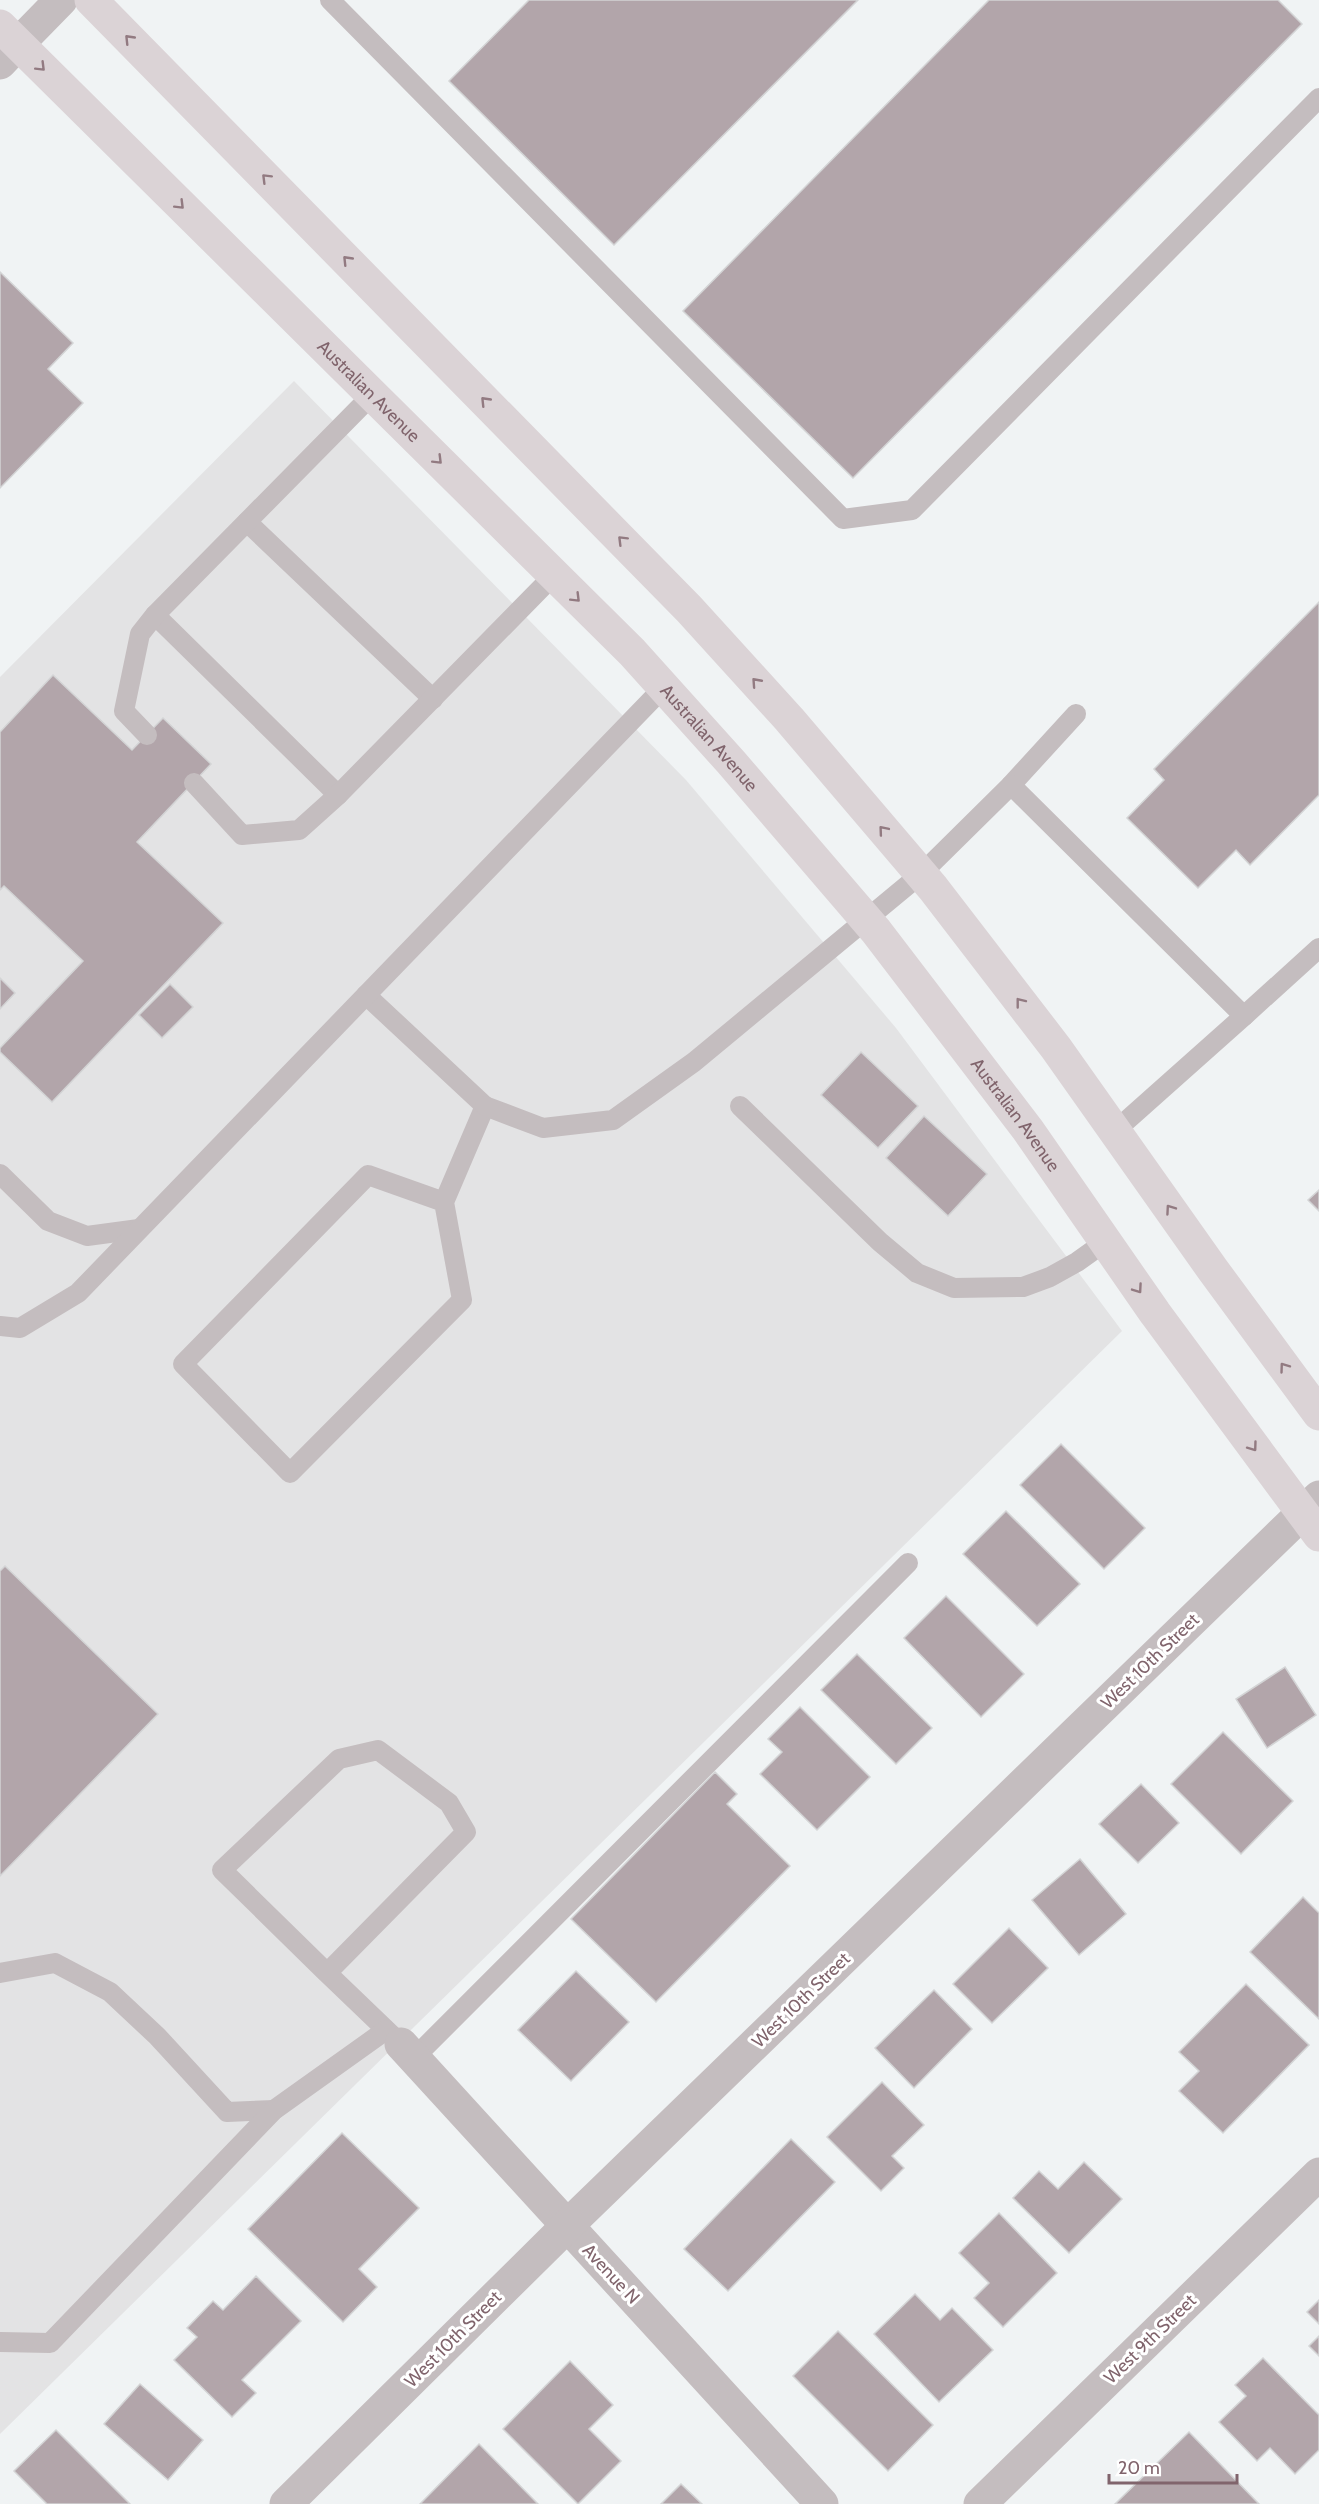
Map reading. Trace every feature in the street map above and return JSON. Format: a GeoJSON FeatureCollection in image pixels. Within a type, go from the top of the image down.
{"type":"FeatureCollection","features":[{"type":"Feature","properties":{"kind":"main road"},"geometry":{"type":"LineString","coordinates":[[91,0],[689,609],[789,719],[921,874],[1062,1056],[1213,1270],[1319,1414]]}},
{"type":"Feature","properties":{"kind":"main road","name":"Australian Avenue"},"geometry":{"type":"LineString","coordinates":[[6,44],[372,395],[554,575],[664,687],[731,762],[866,920],[1028,1130],[1105,1242],[1314,1515]]}},
{"type":"Feature","properties":{"kind":"street"},"geometry":{"type":"LineString","coordinates":[[6,44],[61,0]]}},
{"type":"Feature","properties":{"kind":"street","name":"West 10th Street"},"geometry":{"type":"LineString","coordinates":[[286,2504],[567,2226],[1314,1515]]}},
{"type":"Feature","properties":{"kind":"street","name":"Avenue N"},"geometry":{"type":"LineString","coordinates":[[400,2044],[822,2504]]}},
{"type":"Feature","properties":{"kind":"street","name":"West 9th Street"},"geometry":{"type":"LineString","coordinates":[[980,2504],[1319,2174]]}},
{"type":"Feature","properties":{"kind":"lane"},"geometry":{"type":"LineString","coordinates":[[330,0],[843,519],[912,510],[1319,98]]}},
{"type":"Feature","properties":{"kind":"lane"},"geometry":{"type":"LineString","coordinates":[[147,735],[124,711],[140,634],[155,615],[372,395]]}},
{"type":"Feature","properties":{"kind":"lane"},"geometry":{"type":"LineString","coordinates":[[247,522],[433,699]]}},
{"type":"Feature","properties":{"kind":"lane"},"geometry":{"type":"LineString","coordinates":[[194,783],[242,835],[299,831],[338,795],[554,575]]}},
{"type":"Feature","properties":{"kind":"lane"},"geometry":{"type":"LineString","coordinates":[[155,615],[338,795]]}},
{"type":"Feature","properties":{"kind":"lane"},"geometry":{"type":"LineString","coordinates":[[0,1326],[20,1328],[78,1293],[664,687]]}},
{"type":"Feature","properties":{"kind":"lane"},"geometry":{"type":"LineString","coordinates":[[366,996],[485,1106],[543,1128],[613,1120],[694,1062],[921,874],[1011,785],[1076,714]]}},
{"type":"Feature","properties":{"kind":"lane"},"geometry":{"type":"LineString","coordinates":[[1011,785],[1244,1016]]}},
{"type":"Feature","properties":{"kind":"lane"},"geometry":{"type":"LineString","coordinates":[[1116,1130],[1319,948]]}},
{"type":"Feature","properties":{"kind":"lane"},"geometry":{"type":"LineString","coordinates":[[444,1202],[368,1175],[183,1364],[290,1473],[462,1300],[444,1202],[485,1106]]}},
{"type":"Feature","properties":{"kind":"lane"},"geometry":{"type":"LineString","coordinates":[[740,1106],[887,1248],[917,1273],[954,1288],[1023,1287],[1068,1267],[1105,1242]]}},
{"type":"Feature","properties":{"kind":"lane"},"geometry":{"type":"LineString","coordinates":[[0,1174],[48,1221],[87,1236],[139,1229]]}},
{"type":"Feature","properties":{"kind":"lane"},"geometry":{"type":"LineString","coordinates":[[0,2343],[50,2343],[274,2110],[400,2044],[909,1563]]}},
{"type":"Feature","properties":{"kind":"lane"},"geometry":{"type":"LineString","coordinates":[[327,1973],[466,1832],[449,1803],[378,1750],[339,1759],[222,1870],[327,1973],[400,2044]]}},
{"type":"Feature","properties":{"kind":"lane"},"geometry":{"type":"LineString","coordinates":[[0,1973],[55,1963],[110,1992],[157,2036],[227,2112],[274,2110]]}},
{"type":"Feature","properties":{"kind":"shaded area"},"geometry":{"type":"Polygon","coordinates":[[[294,381],[686,780],[896,1028],[1122,1331],[0,2434],[0,677],[294,381]]]}},
{"type":"Feature","properties":{"kind":"building"},"geometry":{"type":"Polygon","coordinates":[[[529,0],[858,0],[614,245],[449,81],[529,0]]]}},
{"type":"Feature","properties":{"kind":"building"},"geometry":{"type":"Polygon","coordinates":[[[989,0],[1278,0],[1302,24],[853,478],[683,311],[989,0]]]}},
{"type":"Feature","properties":{"kind":"building"},"geometry":{"type":"Polygon","coordinates":[[[0,272],[73,343],[48,369],[83,403],[0,488],[0,272]]]}},
{"type":"Feature","properties":{"kind":"building"},"geometry":{"type":"Polygon","coordinates":[[[1319,602],[1319,795],[1250,865],[1236,850],[1198,888],[1127,818],[1164,780],[1154,769],[1319,602]]]}},
{"type":"Feature","properties":{"kind":"building"},"geometry":{"type":"Polygon","coordinates":[[[53,675],[132,750],[163,718],[211,764],[137,842],[223,923],[52,1102],[0,1052],[0,1048],[83,961],[4,886],[0,890],[0,732],[53,675]]]}},
{"type":"Feature","properties":{"kind":"building"},"geometry":{"type":"Polygon","coordinates":[[[0,978],[15,993],[0,1009],[0,978]]]}},
{"type":"Feature","properties":{"kind":"building"},"geometry":{"type":"Polygon","coordinates":[[[170,984],[193,1007],[162,1038],[139,1015],[170,984]]]}},
{"type":"Feature","properties":{"kind":"building"},"geometry":{"type":"Polygon","coordinates":[[[861,1052],[918,1106],[878,1148],[821,1095],[861,1052]]]}},
{"type":"Feature","properties":{"kind":"building"},"geometry":{"type":"Polygon","coordinates":[[[924,1116],[987,1174],[948,1216],[886,1158],[924,1116]]]}},
{"type":"Feature","properties":{"kind":"building"},"geometry":{"type":"Polygon","coordinates":[[[1319,1190],[1319,1211],[1308,1200],[1319,1190]]]}},
{"type":"Feature","properties":{"kind":"building"},"geometry":{"type":"Polygon","coordinates":[[[1061,1444],[1145,1528],[1104,1569],[1020,1485],[1061,1444]]]}},
{"type":"Feature","properties":{"kind":"building"},"geometry":{"type":"Polygon","coordinates":[[[1006,1511],[1080,1584],[1037,1626],[963,1554],[1006,1511]]]}},
{"type":"Feature","properties":{"kind":"building"},"geometry":{"type":"Polygon","coordinates":[[[5,1566],[158,1714],[0,1876],[0,1571],[5,1566]]]}},
{"type":"Feature","properties":{"kind":"building"},"geometry":{"type":"Polygon","coordinates":[[[946,1596],[1024,1674],[981,1717],[904,1638],[946,1596]]]}},
{"type":"Feature","properties":{"kind":"building"},"geometry":{"type":"Polygon","coordinates":[[[857,1654],[932,1728],[896,1764],[821,1690],[857,1654]]]}},
{"type":"Feature","properties":{"kind":"building"},"geometry":{"type":"Polygon","coordinates":[[[1285,1667],[1316,1715],[1267,1748],[1236,1699],[1285,1667]]]}},
{"type":"Feature","properties":{"kind":"building"},"geometry":{"type":"Polygon","coordinates":[[[800,1707],[870,1777],[817,1830],[760,1774],[782,1752],[768,1739],[800,1707]]]}},
{"type":"Feature","properties":{"kind":"building"},"geometry":{"type":"Polygon","coordinates":[[[1223,1732],[1293,1801],[1241,1854],[1171,1784],[1223,1732]]]}},
{"type":"Feature","properties":{"kind":"building"},"geometry":{"type":"Polygon","coordinates":[[[715,1772],[737,1794],[727,1804],[790,1866],[656,2002],[571,1919],[715,1772]]]}},
{"type":"Feature","properties":{"kind":"building"},"geometry":{"type":"Polygon","coordinates":[[[1141,1784],[1179,1823],[1138,1863],[1099,1824],[1141,1784]]]}},
{"type":"Feature","properties":{"kind":"building"},"geometry":{"type":"Polygon","coordinates":[[[1080,1859],[1126,1914],[1079,1955],[1032,1900],[1080,1859]]]}},
{"type":"Feature","properties":{"kind":"building"},"geometry":{"type":"Polygon","coordinates":[[[1303,1897],[1319,1913],[1319,2019],[1250,1952],[1303,1897]]]}},
{"type":"Feature","properties":{"kind":"building"},"geometry":{"type":"Polygon","coordinates":[[[1009,1928],[1048,1968],[992,2023],[953,1984],[1009,1928]]]}},
{"type":"Feature","properties":{"kind":"building"},"geometry":{"type":"Polygon","coordinates":[[[576,1971],[629,2022],[571,2081],[518,2030],[576,1971]]]}},
{"type":"Feature","properties":{"kind":"building"},"geometry":{"type":"Polygon","coordinates":[[[1246,1984],[1309,2045],[1223,2133],[1179,2091],[1199,2071],[1179,2052],[1246,1984]]]}},
{"type":"Feature","properties":{"kind":"building"},"geometry":{"type":"Polygon","coordinates":[[[934,1990],[972,2029],[914,2088],[875,2048],[934,1990]]]}},
{"type":"Feature","properties":{"kind":"building"},"geometry":{"type":"Polygon","coordinates":[[[882,2082],[924,2125],[892,2156],[904,2168],[881,2191],[827,2137],[882,2082]]]}},
{"type":"Feature","properties":{"kind":"building"},"geometry":{"type":"Polygon","coordinates":[[[342,2133],[419,2208],[359,2269],[377,2287],[343,2322],[248,2229],[342,2133]]]}},
{"type":"Feature","properties":{"kind":"building"},"geometry":{"type":"Polygon","coordinates":[[[791,2139],[835,2182],[728,2291],[684,2249],[791,2139]]]}},
{"type":"Feature","properties":{"kind":"building"},"geometry":{"type":"Polygon","coordinates":[[[1084,2162],[1122,2199],[1069,2253],[1013,2198],[1039,2171],[1058,2189],[1084,2162]]]}},
{"type":"Feature","properties":{"kind":"building"},"geometry":{"type":"Polygon","coordinates":[[[999,2213],[1057,2273],[1003,2327],[974,2298],[989,2283],[959,2253],[999,2213]]]}},
{"type":"Feature","properties":{"kind":"building"},"geometry":{"type":"Polygon","coordinates":[[[256,2276],[301,2321],[242,2380],[256,2393],[232,2417],[174,2360],[197,2337],[187,2328],[213,2301],[223,2310],[256,2276]]]}},
{"type":"Feature","properties":{"kind":"building"},"geometry":{"type":"Polygon","coordinates":[[[915,2294],[940,2320],[952,2308],[993,2350],[939,2402],[874,2334],[915,2294]]]}},
{"type":"Feature","properties":{"kind":"building"},"geometry":{"type":"Polygon","coordinates":[[[1319,2300],[1319,2324],[1307,2312],[1319,2300]]]}},
{"type":"Feature","properties":{"kind":"building"},"geometry":{"type":"Polygon","coordinates":[[[838,2331],[933,2425],[888,2471],[793,2376],[838,2331]]]}},
{"type":"Feature","properties":{"kind":"building"},"geometry":{"type":"Polygon","coordinates":[[[1319,2336],[1319,2356],[1309,2346],[1319,2336]]]}},
{"type":"Feature","properties":{"kind":"building"},"geometry":{"type":"Polygon","coordinates":[[[1263,2358],[1319,2415],[1319,2450],[1295,2474],[1270,2448],[1257,2461],[1219,2422],[1246,2396],[1235,2385],[1263,2358]]]}},
{"type":"Feature","properties":{"kind":"building"},"geometry":{"type":"Polygon","coordinates":[[[570,2361],[613,2405],[589,2429],[621,2461],[578,2504],[503,2429],[570,2361]]]}},
{"type":"Feature","properties":{"kind":"building"},"geometry":{"type":"Polygon","coordinates":[[[140,2384],[203,2440],[168,2480],[104,2424],[140,2384]]]}},
{"type":"Feature","properties":{"kind":"building"},"geometry":{"type":"Polygon","coordinates":[[[56,2430],[130,2504],[47,2504],[14,2471],[56,2430]]]}},
{"type":"Feature","properties":{"kind":"building"},"geometry":{"type":"Polygon","coordinates":[[[1189,2432],[1259,2504],[1115,2504],[1189,2432]]]}},
{"type":"Feature","properties":{"kind":"building"},"geometry":{"type":"Polygon","coordinates":[[[479,2444],[538,2504],[420,2504],[479,2444]]]}},
{"type":"Feature","properties":{"kind":"building"},"geometry":{"type":"Polygon","coordinates":[[[681,2484],[702,2504],[661,2504],[681,2484]]]}}]}
